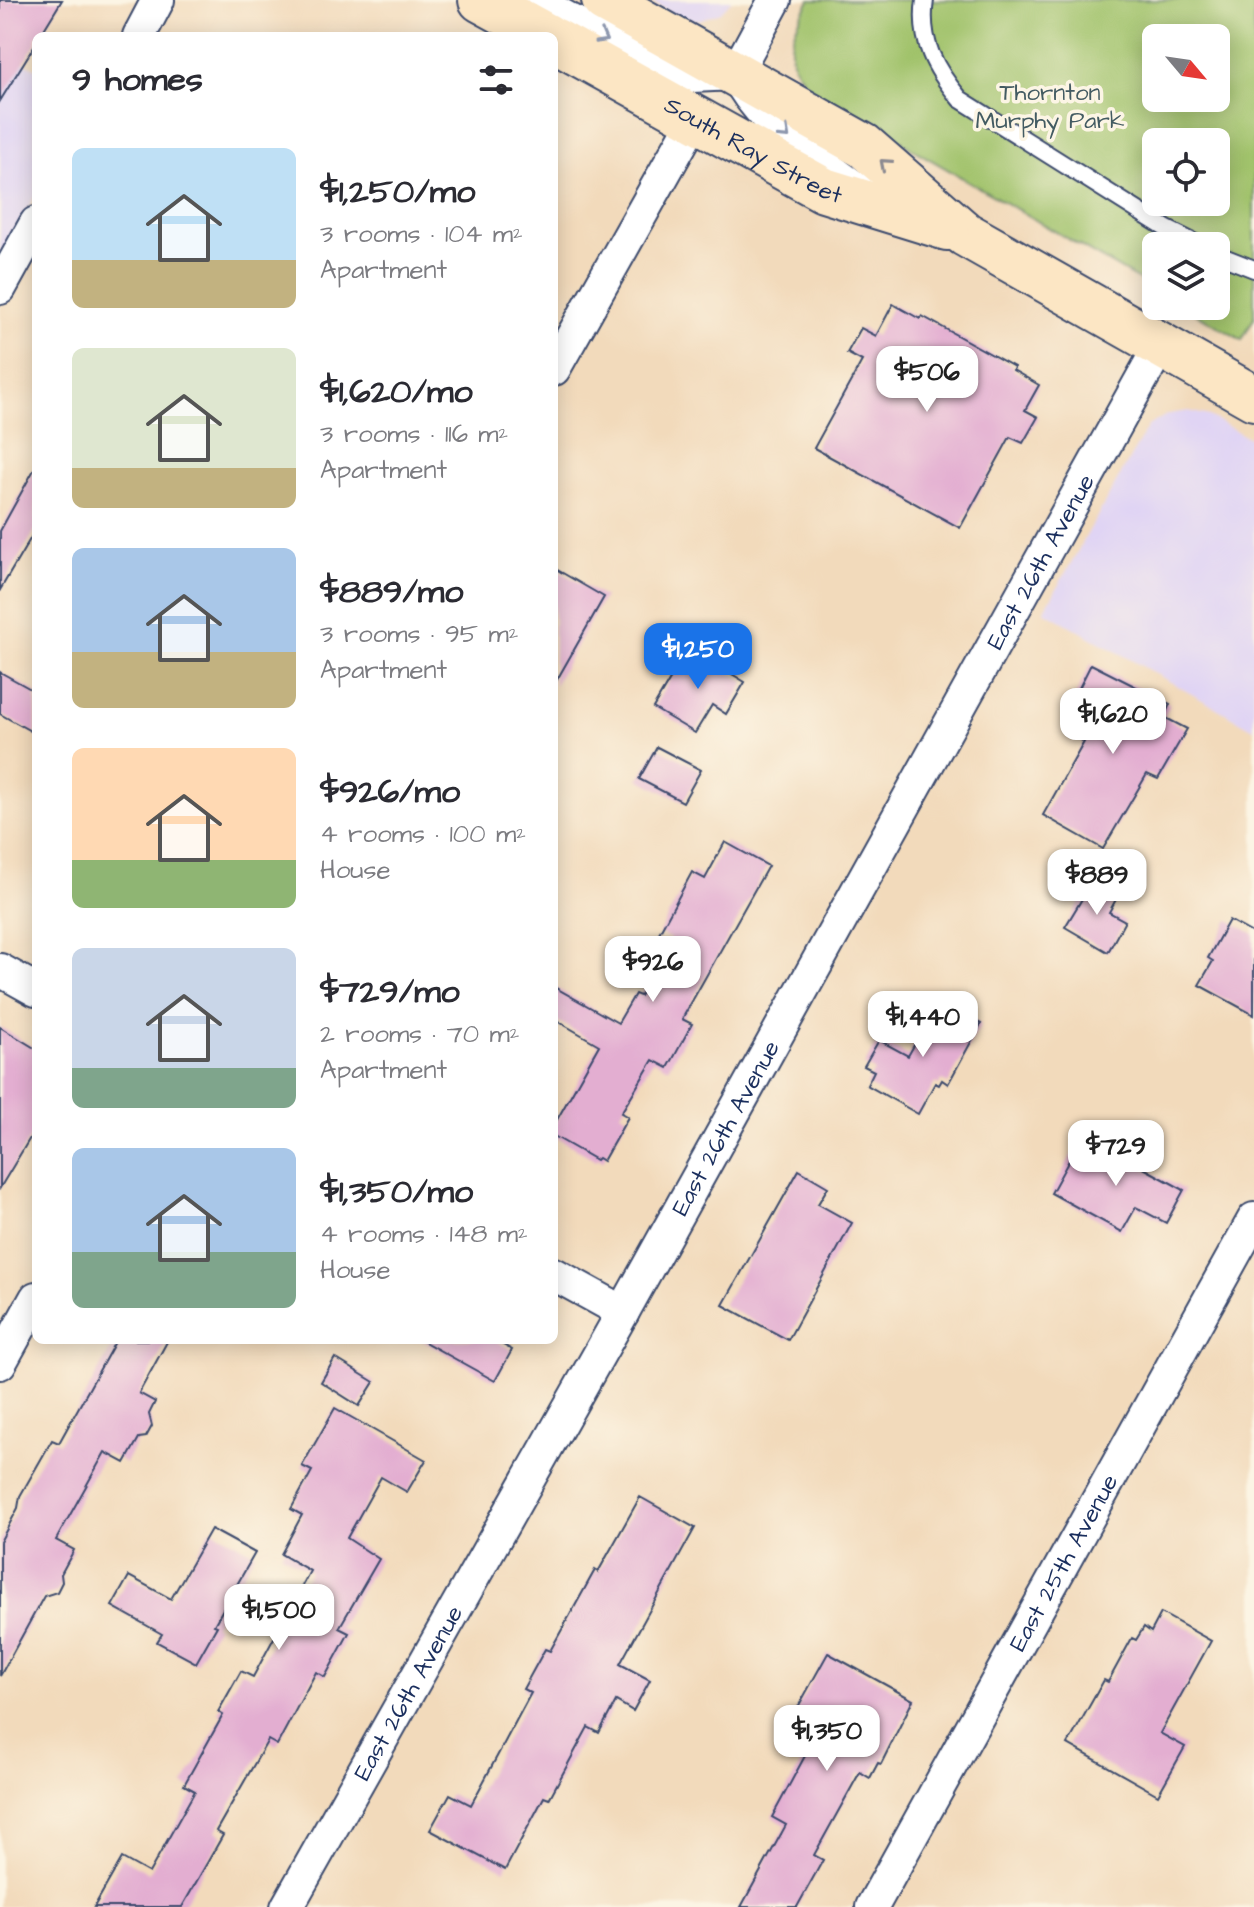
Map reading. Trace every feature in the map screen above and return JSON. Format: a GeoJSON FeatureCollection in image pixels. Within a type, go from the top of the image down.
{"type":"FeatureCollection","features":[{"type":"Feature","properties":{"kind":"main road"},"geometry":{"type":"LineString","coordinates":[[481,0],[540,32]]}},
{"type":"Feature","properties":{"kind":"main road","name":"South Ray Street"},"geometry":{"type":"LineString","coordinates":[[604,0],[864,146],[965,234],[1254,398]]}},
{"type":"Feature","properties":{"kind":"main road","name":"South Ray Street"},"geometry":{"type":"LineString","coordinates":[[558,42],[824,190],[965,234]]}},
{"type":"Feature","properties":{"kind":"street"},"geometry":{"type":"LineString","coordinates":[[141,32],[158,0]]}},
{"type":"Feature","properties":{"kind":"street"},"geometry":{"type":"LineString","coordinates":[[534,0],[659,69],[692,76],[735,74]]}},
{"type":"Feature","properties":{"kind":"street"},"geometry":{"type":"LineString","coordinates":[[735,74],[775,0]]}},
{"type":"Feature","properties":{"kind":"street"},"geometry":{"type":"LineString","coordinates":[[735,74],[752,102],[794,142],[884,209]]}},
{"type":"Feature","properties":{"kind":"street"},"geometry":{"type":"LineString","coordinates":[[558,362],[696,117]]}},
{"type":"Feature","properties":{"kind":"street"},"geometry":{"type":"LineString","coordinates":[[0,288],[9,252],[32,227]]}},
{"type":"Feature","properties":{"kind":"street","name":"East 26th Avenue"},"geometry":{"type":"LineString","coordinates":[[287,1907],[623,1312],[1160,346]]}},
{"type":"Feature","properties":{"kind":"street"},"geometry":{"type":"LineString","coordinates":[[0,970],[32,988]]}},
{"type":"Feature","properties":{"kind":"street","name":"East 25th Avenue"},"geometry":{"type":"LineString","coordinates":[[872,1907],[1254,1219]]}},
{"type":"Feature","properties":{"kind":"street"},"geometry":{"type":"LineString","coordinates":[[558,1276],[623,1312]]}},
{"type":"Feature","properties":{"kind":"street"},"geometry":{"type":"LineString","coordinates":[[0,1363],[32,1305]]}},
{"type":"Feature","properties":{"kind":"lane"},"geometry":{"type":"LineString","coordinates":[[925,0],[926,37],[937,71],[960,99],[1173,232]]}},
{"type":"Feature","properties":{"kind":"lane"},"geometry":{"type":"LineString","coordinates":[[1230,260],[1254,269]]}},
{"type":"Feature","properties":{"kind":"shaded area"},"geometry":{"type":"Polygon","coordinates":[[[649,0],[732,0],[721,12],[699,20],[679,17],[649,0]]]}},
{"type":"Feature","properties":{"kind":"shaded area"},"geometry":{"type":"Polygon","coordinates":[[[0,49],[32,67],[32,201],[0,259],[0,49]]]}},
{"type":"Feature","properties":{"kind":"shaded area"},"geometry":{"type":"Polygon","coordinates":[[[1189,411],[1209,416],[1254,441],[1254,729],[1044,611],[1148,426],[1168,414],[1189,411]]]}},
{"type":"Feature","properties":{"kind":"green space","name":"Thornton Murphy Park"},"geometry":{"type":"Polygon","coordinates":[[[810,0],[1254,0],[1254,318],[1242,340],[1207,320],[1230,320],[1230,232],[1142,232],[1142,282],[814,92],[803,80],[792,58],[791,48],[797,26],[810,0]]]}},
{"type":"Feature","properties":{"kind":"building"},"geometry":{"type":"Polygon","coordinates":[[[0,0],[62,0],[42,32],[32,32],[32,49],[0,101],[0,0]]]}},
{"type":"Feature","properties":{"kind":"building"},"geometry":{"type":"Polygon","coordinates":[[[893,304],[920,319],[922,316],[1014,367],[1013,370],[1039,385],[1025,410],[1038,417],[1023,443],[1010,437],[960,528],[814,448],[862,361],[847,353],[861,328],[876,336],[893,304]]]}},
{"type":"Feature","properties":{"kind":"building"},"geometry":{"type":"Polygon","coordinates":[[[32,473],[32,536],[0,590],[0,531],[32,473]]]}},
{"type":"Feature","properties":{"kind":"building"},"geometry":{"type":"Polygon","coordinates":[[[558,570],[604,597],[558,678],[558,570]]]}},
{"type":"Feature","properties":{"kind":"building"},"geometry":{"type":"Polygon","coordinates":[[[689,648],[745,682],[726,714],[712,705],[695,733],[653,708],[689,648]]]}},
{"type":"Feature","properties":{"kind":"building"},"geometry":{"type":"Polygon","coordinates":[[[1091,664],[1170,704],[1164,717],[1187,729],[1158,779],[1147,774],[1103,849],[1043,815],[1084,742],[1081,740],[1096,712],[1073,700],[1091,664]]]}},
{"type":"Feature","properties":{"kind":"building"},"geometry":{"type":"Polygon","coordinates":[[[0,672],[32,690],[32,732],[0,714],[0,672]]]}},
{"type":"Feature","properties":{"kind":"building"},"geometry":{"type":"Polygon","coordinates":[[[657,747],[701,770],[683,802],[639,779],[657,747]]]}},
{"type":"Feature","properties":{"kind":"building"},"geometry":{"type":"Polygon","coordinates":[[[725,842],[768,866],[682,1019],[692,1024],[668,1068],[653,1060],[621,1113],[628,1117],[603,1161],[596,1160],[558,1138],[558,1118],[599,1045],[558,1021],[558,989],[618,1023],[635,994],[640,996],[671,939],[659,933],[692,872],[705,879],[725,842]]]}},
{"type":"Feature","properties":{"kind":"building"},"geometry":{"type":"Polygon","coordinates":[[[1094,879],[1119,894],[1109,912],[1125,921],[1108,952],[1065,927],[1094,879]]]}},
{"type":"Feature","properties":{"kind":"building"},"geometry":{"type":"Polygon","coordinates":[[[1229,920],[1254,934],[1254,1015],[1199,985],[1213,961],[1208,958],[1229,920]]]}},
{"type":"Feature","properties":{"kind":"building"},"geometry":{"type":"Polygon","coordinates":[[[939,1001],[981,1024],[948,1084],[942,1080],[939,1085],[935,1083],[918,1114],[867,1085],[874,1071],[864,1066],[879,1040],[908,1056],[939,1001]]]}},
{"type":"Feature","properties":{"kind":"building"},"geometry":{"type":"Polygon","coordinates":[[[0,1027],[32,1047],[32,1135],[0,1188],[0,1027]]]}},
{"type":"Feature","properties":{"kind":"building"},"geometry":{"type":"Polygon","coordinates":[[[1099,1143],[1114,1151],[1117,1147],[1141,1160],[1138,1165],[1184,1190],[1166,1223],[1136,1207],[1122,1232],[1051,1193],[1073,1153],[1089,1162],[1099,1143]]]}},
{"type":"Feature","properties":{"kind":"building"},"geometry":{"type":"Polygon","coordinates":[[[799,1170],[828,1187],[818,1204],[852,1223],[788,1340],[723,1305],[799,1170]]]}},
{"type":"Feature","properties":{"kind":"building"},"geometry":{"type":"Polygon","coordinates":[[[114,1344],[166,1344],[139,1393],[155,1402],[149,1414],[152,1426],[146,1437],[139,1438],[125,1463],[105,1452],[56,1540],[74,1550],[61,1574],[62,1582],[57,1592],[44,1596],[0,1676],[0,1542],[18,1508],[20,1496],[52,1440],[59,1443],[114,1344]]]}},
{"type":"Feature","properties":{"kind":"building"},"geometry":{"type":"Polygon","coordinates":[[[428,1344],[501,1344],[512,1350],[495,1381],[428,1344]]]}},
{"type":"Feature","properties":{"kind":"building"},"geometry":{"type":"Polygon","coordinates":[[[335,1358],[374,1382],[359,1406],[321,1382],[335,1358]]]}},
{"type":"Feature","properties":{"kind":"building"},"geometry":{"type":"Polygon","coordinates":[[[335,1408],[426,1460],[407,1492],[381,1477],[347,1538],[379,1559],[339,1628],[349,1633],[325,1677],[316,1672],[277,1745],[268,1740],[216,1831],[223,1835],[182,1907],[94,1907],[122,1858],[149,1873],[195,1791],[184,1785],[223,1715],[218,1712],[241,1671],[253,1677],[310,1571],[281,1554],[302,1515],[291,1509],[312,1471],[302,1466],[335,1408]]]}},
{"type":"Feature","properties":{"kind":"building"},"geometry":{"type":"Polygon","coordinates":[[[640,1497],[695,1528],[620,1664],[650,1680],[633,1711],[616,1701],[599,1733],[588,1727],[549,1799],[544,1797],[505,1870],[430,1830],[450,1794],[471,1805],[531,1693],[523,1689],[545,1649],[550,1651],[640,1497]]]}},
{"type":"Feature","properties":{"kind":"building"},"geometry":{"type":"Polygon","coordinates":[[[211,1529],[255,1553],[196,1663],[157,1642],[162,1634],[112,1606],[129,1576],[171,1599],[211,1529]]]}},
{"type":"Feature","properties":{"kind":"building"},"geometry":{"type":"Polygon","coordinates":[[[1161,1613],[1211,1641],[1160,1733],[1185,1747],[1158,1795],[1068,1744],[1132,1638],[1136,1640],[1144,1627],[1151,1632],[1161,1613]]]}},
{"type":"Feature","properties":{"kind":"building"},"geometry":{"type":"Polygon","coordinates":[[[828,1653],[913,1700],[881,1764],[878,1763],[870,1778],[860,1772],[814,1855],[823,1860],[797,1907],[741,1907],[786,1825],[772,1817],[819,1730],[793,1716],[828,1653]]]}}]}
